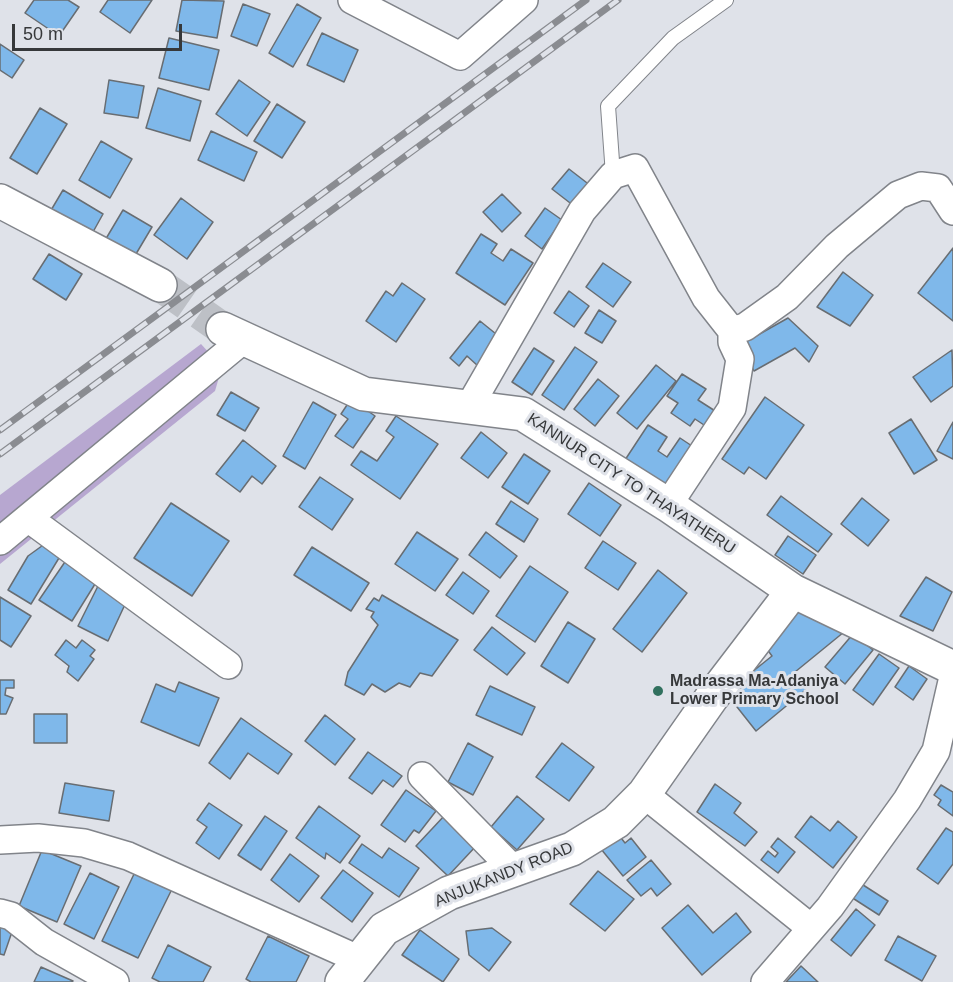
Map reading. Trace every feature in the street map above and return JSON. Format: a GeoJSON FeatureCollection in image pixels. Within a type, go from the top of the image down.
{"type":"FeatureCollection","features":[{"type":"Feature","properties":{"kind":"street"},"geometry":{"type":"LineString","coordinates":[[352,0],[460,56],[524,0]]}},
{"type":"Feature","properties":{"kind":"street"},"geometry":{"type":"LineString","coordinates":[[469,407],[582,211],[613,175],[635,168],[706,298],[732,331],[732,342],[740,359],[732,408],[668,505]]}},
{"type":"Feature","properties":{"kind":"street"},"geometry":{"type":"LineString","coordinates":[[732,331],[745,327],[786,297],[837,246],[898,195],[921,186],[946,181],[953,211]]}},
{"type":"Feature","properties":{"kind":"street"},"geometry":{"type":"LineString","coordinates":[[0,201],[160,285]]}},
{"type":"Feature","properties":{"kind":"street"},"geometry":{"type":"LineString","coordinates":[[0,541],[233,334]]}},
{"type":"Feature","properties":{"kind":"street","name":"KANNUR CITY TO THAYATHERU"},"geometry":{"type":"LineString","coordinates":[[233,334],[364,394],[523,414],[668,505],[793,591],[953,668]]}},
{"type":"Feature","properties":{"kind":"street"},"geometry":{"type":"LineString","coordinates":[[28,518],[228,665]]}},
{"type":"Feature","properties":{"kind":"street","name":"ANJUKANDY ROAD"},"geometry":{"type":"LineString","coordinates":[[350,971],[384,929],[449,893],[573,849],[616,822],[644,794],[712,697],[793,591]]}},
{"type":"Feature","properties":{"kind":"street"},"geometry":{"type":"LineString","coordinates":[[765,982],[830,907],[907,800],[936,751],[953,677]]}},
{"type":"Feature","properties":{"kind":"street"},"geometry":{"type":"LineString","coordinates":[[422,776],[515,871]]}},
{"type":"Feature","properties":{"kind":"street"},"geometry":{"type":"LineString","coordinates":[[644,794],[811,928]]}},
{"type":"Feature","properties":{"kind":"street"},"geometry":{"type":"LineString","coordinates":[[0,840],[38,838],[84,843],[128,856],[350,971]]}},
{"type":"Feature","properties":{"kind":"street"},"geometry":{"type":"LineString","coordinates":[[0,913],[11,916],[44,942],[115,982]]}},
{"type":"Feature","properties":{"kind":"lane"},"geometry":{"type":"LineString","coordinates":[[613,175],[608,106],[673,38],[726,0]]}},
{"type":"Feature","properties":{"kind":"shaded area"},"geometry":{"type":"Polygon","coordinates":[[[201,344],[222,367],[215,391],[0,564],[0,495],[201,344]]]}},
{"type":"Feature","properties":{"kind":"building"},"geometry":{"type":"Polygon","coordinates":[[[34,0],[68,0],[79,7],[59,36],[25,13],[34,0]]]}},
{"type":"Feature","properties":{"kind":"building"},"geometry":{"type":"Polygon","coordinates":[[[108,0],[152,0],[130,33],[100,12],[108,0]]]}},
{"type":"Feature","properties":{"kind":"building"},"geometry":{"type":"Polygon","coordinates":[[[182,0],[224,1],[217,38],[176,31],[182,0]]]}},
{"type":"Feature","properties":{"kind":"building"},"geometry":{"type":"Polygon","coordinates":[[[243,4],[270,14],[257,46],[231,36],[243,4]]]}},
{"type":"Feature","properties":{"kind":"building"},"geometry":{"type":"Polygon","coordinates":[[[297,4],[321,18],[293,67],[269,53],[297,4]]]}},
{"type":"Feature","properties":{"kind":"building"},"geometry":{"type":"Polygon","coordinates":[[[322,33],[358,50],[344,82],[307,65],[322,33]]]}},
{"type":"Feature","properties":{"kind":"building"},"geometry":{"type":"Polygon","coordinates":[[[169,38],[219,50],[209,90],[159,78],[169,38]]]}},
{"type":"Feature","properties":{"kind":"building"},"geometry":{"type":"Polygon","coordinates":[[[0,44],[24,60],[12,78],[0,70],[0,44]]]}},
{"type":"Feature","properties":{"kind":"building"},"geometry":{"type":"Polygon","coordinates":[[[109,80],[144,86],[138,118],[104,113],[109,80]]]}},
{"type":"Feature","properties":{"kind":"building"},"geometry":{"type":"Polygon","coordinates":[[[239,80],[270,102],[247,136],[216,114],[239,80]]]}},
{"type":"Feature","properties":{"kind":"building"},"geometry":{"type":"Polygon","coordinates":[[[158,88],[201,101],[190,141],[146,128],[158,88]]]}},
{"type":"Feature","properties":{"kind":"building"},"geometry":{"type":"Polygon","coordinates":[[[277,104],[305,122],[282,158],[254,141],[277,104]]]}},
{"type":"Feature","properties":{"kind":"building"},"geometry":{"type":"Polygon","coordinates":[[[40,108],[67,124],[37,174],[10,158],[40,108]]]}},
{"type":"Feature","properties":{"kind":"building"},"geometry":{"type":"Polygon","coordinates":[[[211,131],[257,152],[244,181],[198,160],[211,131]]]}},
{"type":"Feature","properties":{"kind":"building"},"geometry":{"type":"Polygon","coordinates":[[[101,141],[132,159],[110,198],[79,180],[101,141]]]}},
{"type":"Feature","properties":{"kind":"building"},"geometry":{"type":"Polygon","coordinates":[[[569,169],[591,186],[574,206],[552,189],[569,169]]]}},
{"type":"Feature","properties":{"kind":"building"},"geometry":{"type":"Polygon","coordinates":[[[63,190],[103,214],[88,241],[47,217],[63,190]]]}},
{"type":"Feature","properties":{"kind":"building"},"geometry":{"type":"Polygon","coordinates":[[[502,194],[521,213],[502,232],[483,212],[502,194]]]}},
{"type":"Feature","properties":{"kind":"building"},"geometry":{"type":"Polygon","coordinates":[[[181,198],[213,222],[187,259],[154,235],[181,198]]]}},
{"type":"Feature","properties":{"kind":"building"},"geometry":{"type":"Polygon","coordinates":[[[545,208],[562,220],[542,249],[525,236],[545,208]]]}},
{"type":"Feature","properties":{"kind":"building"},"geometry":{"type":"Polygon","coordinates":[[[123,210],[152,227],[133,259],[104,242],[123,210]]]}},
{"type":"Feature","properties":{"kind":"building"},"geometry":{"type":"Polygon","coordinates":[[[481,234],[497,244],[491,253],[503,261],[511,249],[533,263],[505,305],[456,273],[481,234]]]}},
{"type":"Feature","properties":{"kind":"building"},"geometry":{"type":"Polygon","coordinates":[[[953,248],[953,321],[918,293],[953,248]]]}},
{"type":"Feature","properties":{"kind":"building"},"geometry":{"type":"Polygon","coordinates":[[[49,254],[82,274],[66,300],[33,279],[49,254]]]}},
{"type":"Feature","properties":{"kind":"building"},"geometry":{"type":"Polygon","coordinates":[[[603,263],[631,282],[613,307],[586,287],[603,263]]]}},
{"type":"Feature","properties":{"kind":"building"},"geometry":{"type":"Polygon","coordinates":[[[843,272],[873,295],[850,326],[817,307],[843,272]]]}},
{"type":"Feature","properties":{"kind":"building"},"geometry":{"type":"Polygon","coordinates":[[[402,283],[425,299],[396,342],[366,321],[386,291],[393,296],[402,283]]]}},
{"type":"Feature","properties":{"kind":"building"},"geometry":{"type":"Polygon","coordinates":[[[569,291],[589,306],[574,327],[554,313],[569,291]]]}},
{"type":"Feature","properties":{"kind":"building"},"geometry":{"type":"Polygon","coordinates":[[[599,310],[616,321],[602,343],[585,333],[599,310]]]}},
{"type":"Feature","properties":{"kind":"building"},"geometry":{"type":"Polygon","coordinates":[[[788,318],[818,346],[809,362],[795,348],[754,371],[740,345],[788,318]]]}},
{"type":"Feature","properties":{"kind":"building"},"geometry":{"type":"Polygon","coordinates":[[[480,321],[501,338],[478,366],[467,356],[459,366],[450,358],[480,321]]]}},
{"type":"Feature","properties":{"kind":"building"},"geometry":{"type":"Polygon","coordinates":[[[575,347],[597,362],[564,410],[542,395],[575,347]]]}},
{"type":"Feature","properties":{"kind":"building"},"geometry":{"type":"Polygon","coordinates":[[[534,348],[554,361],[532,395],[512,382],[534,348]]]}},
{"type":"Feature","properties":{"kind":"building"},"geometry":{"type":"Polygon","coordinates":[[[952,350],[953,386],[931,402],[913,377],[952,350]]]}},
{"type":"Feature","properties":{"kind":"building"},"geometry":{"type":"Polygon","coordinates":[[[656,365],[676,381],[637,429],[617,413],[656,365]]]}},
{"type":"Feature","properties":{"kind":"building"},"geometry":{"type":"Polygon","coordinates":[[[682,374],[706,389],[698,400],[723,416],[713,431],[695,419],[690,426],[671,413],[678,403],[667,396],[682,374]]]}},
{"type":"Feature","properties":{"kind":"building"},"geometry":{"type":"Polygon","coordinates":[[[598,379],[619,396],[595,426],[574,409],[598,379]]]}},
{"type":"Feature","properties":{"kind":"building"},"geometry":{"type":"Polygon","coordinates":[[[231,392],[259,408],[245,431],[217,415],[231,392]]]}},
{"type":"Feature","properties":{"kind":"building"},"geometry":{"type":"Polygon","coordinates":[[[765,397],[804,425],[766,479],[749,467],[744,474],[722,459],[765,397]]]}},
{"type":"Feature","properties":{"kind":"building"},"geometry":{"type":"Polygon","coordinates":[[[351,399],[375,416],[353,448],[335,436],[348,419],[341,414],[351,399]]]}},
{"type":"Feature","properties":{"kind":"building"},"geometry":{"type":"Polygon","coordinates":[[[313,402],[336,415],[305,469],[283,456],[313,402]]]}},
{"type":"Feature","properties":{"kind":"building"},"geometry":{"type":"Polygon","coordinates":[[[396,416],[438,444],[400,499],[351,465],[361,451],[377,461],[394,437],[386,431],[396,416]]]}},
{"type":"Feature","properties":{"kind":"building"},"geometry":{"type":"Polygon","coordinates":[[[911,419],[937,460],[914,474],[889,433],[911,419]]]}},
{"type":"Feature","properties":{"kind":"building"},"geometry":{"type":"Polygon","coordinates":[[[953,422],[953,459],[937,451],[953,422]]]}},
{"type":"Feature","properties":{"kind":"building"},"geometry":{"type":"Polygon","coordinates":[[[648,425],[667,437],[658,451],[667,457],[680,438],[695,448],[666,492],[623,463],[648,425]]]}},
{"type":"Feature","properties":{"kind":"building"},"geometry":{"type":"Polygon","coordinates":[[[481,432],[507,453],[488,478],[461,458],[481,432]]]}},
{"type":"Feature","properties":{"kind":"building"},"geometry":{"type":"Polygon","coordinates":[[[243,440],[276,466],[262,484],[252,476],[240,492],[216,474],[243,440]]]}},
{"type":"Feature","properties":{"kind":"building"},"geometry":{"type":"Polygon","coordinates":[[[524,454],[550,471],[528,504],[502,487],[524,454]]]}},
{"type":"Feature","properties":{"kind":"building"},"geometry":{"type":"Polygon","coordinates":[[[320,477],[353,499],[332,530],[299,507],[320,477]]]}},
{"type":"Feature","properties":{"kind":"building"},"geometry":{"type":"Polygon","coordinates":[[[589,483],[621,505],[600,536],[568,514],[589,483]]]}},
{"type":"Feature","properties":{"kind":"building"},"geometry":{"type":"Polygon","coordinates":[[[781,496],[832,534],[818,552],[767,515],[781,496]]]}},
{"type":"Feature","properties":{"kind":"building"},"geometry":{"type":"Polygon","coordinates":[[[862,498],[889,520],[868,546],[841,524],[862,498]]]}},
{"type":"Feature","properties":{"kind":"building"},"geometry":{"type":"Polygon","coordinates":[[[511,501],[538,519],[524,542],[496,524],[511,501]]]}},
{"type":"Feature","properties":{"kind":"building"},"geometry":{"type":"Polygon","coordinates":[[[171,503],[229,541],[192,596],[134,558],[171,503]]]}},
{"type":"Feature","properties":{"kind":"building"},"geometry":{"type":"Polygon","coordinates":[[[417,532],[458,559],[435,591],[395,564],[417,532]]]}},
{"type":"Feature","properties":{"kind":"building"},"geometry":{"type":"Polygon","coordinates":[[[486,532],[517,556],[500,578],[469,555],[486,532]]]}},
{"type":"Feature","properties":{"kind":"building"},"geometry":{"type":"Polygon","coordinates":[[[788,536],[816,555],[803,574],[775,555],[788,536]]]}},
{"type":"Feature","properties":{"kind":"building"},"geometry":{"type":"Polygon","coordinates":[[[603,541],[636,563],[618,590],[585,568],[603,541]]]}},
{"type":"Feature","properties":{"kind":"building"},"geometry":{"type":"Polygon","coordinates":[[[46,543],[62,553],[31,604],[8,590],[28,556],[46,543]]]}},
{"type":"Feature","properties":{"kind":"building"},"geometry":{"type":"Polygon","coordinates":[[[312,547],[369,583],[351,611],[294,575],[312,547]]]}},
{"type":"Feature","properties":{"kind":"building"},"geometry":{"type":"Polygon","coordinates":[[[69,556],[100,576],[72,621],[39,600],[69,556]]]}},
{"type":"Feature","properties":{"kind":"building"},"geometry":{"type":"Polygon","coordinates":[[[530,566],[568,592],[535,642],[496,616],[530,566]]]}},
{"type":"Feature","properties":{"kind":"building"},"geometry":{"type":"Polygon","coordinates":[[[658,570],[687,593],[642,652],[613,629],[658,570]]]}},
{"type":"Feature","properties":{"kind":"building"},"geometry":{"type":"Polygon","coordinates":[[[463,572],[489,591],[473,614],[446,595],[463,572]]]}},
{"type":"Feature","properties":{"kind":"building"},"geometry":{"type":"Polygon","coordinates":[[[926,577],[952,592],[933,631],[900,616],[926,577]]]}},
{"type":"Feature","properties":{"kind":"building"},"geometry":{"type":"Polygon","coordinates":[[[99,584],[128,598],[108,641],[78,626],[99,584]]]}},
{"type":"Feature","properties":{"kind":"building"},"geometry":{"type":"Polygon","coordinates":[[[382,595],[458,640],[432,676],[420,673],[410,687],[399,683],[385,692],[372,684],[364,695],[345,685],[348,672],[378,625],[371,617],[374,612],[366,609],[374,598],[379,601],[382,595]]]}},
{"type":"Feature","properties":{"kind":"building"},"geometry":{"type":"Polygon","coordinates":[[[0,597],[31,616],[11,647],[0,640],[0,597]]]}},
{"type":"Feature","properties":{"kind":"building"},"geometry":{"type":"Polygon","coordinates":[[[799,611],[844,632],[795,672],[808,688],[756,731],[726,693],[772,656],[761,641],[799,611]]]}},
{"type":"Feature","properties":{"kind":"building"},"geometry":{"type":"Polygon","coordinates":[[[568,622],[595,639],[568,683],[541,666],[568,622]]]}},
{"type":"Feature","properties":{"kind":"building"},"geometry":{"type":"Polygon","coordinates":[[[492,627],[525,653],[507,675],[474,650],[492,627]]]}},
{"type":"Feature","properties":{"kind":"building"},"geometry":{"type":"Polygon","coordinates":[[[853,634],[873,650],[845,684],[825,667],[853,634]]]}},
{"type":"Feature","properties":{"kind":"building"},"geometry":{"type":"Polygon","coordinates":[[[66,640],[76,648],[82,640],[95,650],[90,656],[94,659],[78,681],[67,672],[69,666],[55,655],[66,640]]]}},
{"type":"Feature","properties":{"kind":"building"},"geometry":{"type":"Polygon","coordinates":[[[879,654],[899,668],[873,705],[853,690],[879,654]]]}},
{"type":"Feature","properties":{"kind":"building"},"geometry":{"type":"Polygon","coordinates":[[[909,666],[927,679],[913,700],[895,687],[909,666]]]}},
{"type":"Feature","properties":{"kind":"building"},"geometry":{"type":"Polygon","coordinates":[[[0,680],[14,680],[14,688],[6,688],[5,695],[13,698],[6,714],[0,714],[0,680]]]}},
{"type":"Feature","properties":{"kind":"building"},"geometry":{"type":"Polygon","coordinates":[[[179,682],[219,698],[199,746],[141,722],[156,684],[175,692],[179,682]]]}},
{"type":"Feature","properties":{"kind":"building"},"geometry":{"type":"Polygon","coordinates":[[[490,686],[535,707],[522,735],[476,715],[490,686]]]}},
{"type":"Feature","properties":{"kind":"building"},"geometry":{"type":"Polygon","coordinates":[[[34,714],[67,714],[67,743],[34,743],[34,714]]]}},
{"type":"Feature","properties":{"kind":"building"},"geometry":{"type":"Polygon","coordinates":[[[325,715],[355,739],[335,765],[305,741],[325,715]]]}},
{"type":"Feature","properties":{"kind":"building"},"geometry":{"type":"Polygon","coordinates":[[[241,718],[292,754],[278,774],[248,753],[230,779],[209,763],[241,718]]]}},
{"type":"Feature","properties":{"kind":"building"},"geometry":{"type":"Polygon","coordinates":[[[468,743],[493,757],[473,795],[448,782],[468,743]]]}},
{"type":"Feature","properties":{"kind":"building"},"geometry":{"type":"Polygon","coordinates":[[[562,743],[594,767],[569,801],[536,777],[562,743]]]}},
{"type":"Feature","properties":{"kind":"building"},"geometry":{"type":"Polygon","coordinates":[[[368,752],[402,776],[393,787],[383,780],[372,794],[349,778],[368,752]]]}},
{"type":"Feature","properties":{"kind":"building"},"geometry":{"type":"Polygon","coordinates":[[[65,783],[114,791],[109,821],[59,813],[65,783]]]}},
{"type":"Feature","properties":{"kind":"building"},"geometry":{"type":"Polygon","coordinates":[[[715,784],[741,803],[734,813],[757,832],[745,846],[697,812],[715,784]]]}},
{"type":"Feature","properties":{"kind":"building"},"geometry":{"type":"Polygon","coordinates":[[[941,785],[953,792],[953,816],[938,805],[941,800],[934,795],[941,785]]]}},
{"type":"Feature","properties":{"kind":"building"},"geometry":{"type":"Polygon","coordinates":[[[406,790],[436,811],[419,833],[414,830],[405,842],[381,825],[406,790]]]}},
{"type":"Feature","properties":{"kind":"building"},"geometry":{"type":"Polygon","coordinates":[[[517,796],[544,819],[517,850],[491,827],[517,796]]]}},
{"type":"Feature","properties":{"kind":"building"},"geometry":{"type":"Polygon","coordinates":[[[209,803],[242,825],[219,859],[196,843],[207,827],[197,820],[209,803]]]}},
{"type":"Feature","properties":{"kind":"building"},"geometry":{"type":"Polygon","coordinates":[[[319,806],[360,836],[340,863],[326,853],[325,859],[296,838],[319,806]]]}},
{"type":"Feature","properties":{"kind":"building"},"geometry":{"type":"Polygon","coordinates":[[[445,815],[477,845],[448,876],[416,846],[445,815]]]}},
{"type":"Feature","properties":{"kind":"building"},"geometry":{"type":"Polygon","coordinates":[[[265,816],[287,831],[261,870],[238,855],[265,816]]]}},
{"type":"Feature","properties":{"kind":"building"},"geometry":{"type":"Polygon","coordinates":[[[811,816],[830,831],[838,821],[857,837],[833,868],[795,837],[811,816]]]}},
{"type":"Feature","properties":{"kind":"building"},"geometry":{"type":"Polygon","coordinates":[[[946,828],[953,832],[953,864],[938,884],[917,869],[946,828]]]}},
{"type":"Feature","properties":{"kind":"building"},"geometry":{"type":"Polygon","coordinates":[[[618,834],[625,843],[631,838],[646,857],[623,876],[601,849],[618,834]]]}},
{"type":"Feature","properties":{"kind":"building"},"geometry":{"type":"Polygon","coordinates":[[[778,838],[795,852],[778,873],[761,860],[768,851],[775,857],[778,853],[771,847],[778,838]]]}},
{"type":"Feature","properties":{"kind":"building"},"geometry":{"type":"Polygon","coordinates":[[[362,844],[382,858],[389,848],[419,868],[399,897],[349,863],[362,844]]]}},
{"type":"Feature","properties":{"kind":"building"},"geometry":{"type":"Polygon","coordinates":[[[42,850],[81,866],[57,922],[19,906],[42,850]]]}},
{"type":"Feature","properties":{"kind":"building"},"geometry":{"type":"Polygon","coordinates":[[[290,854],[319,876],[299,902],[271,880],[290,854]]]}},
{"type":"Feature","properties":{"kind":"building"},"geometry":{"type":"Polygon","coordinates":[[[651,860],[671,884],[657,896],[651,888],[641,896],[627,880],[651,860]]]}},
{"type":"Feature","properties":{"kind":"building"},"geometry":{"type":"Polygon","coordinates":[[[343,870],[373,893],[352,922],[321,898],[343,870]]]}},
{"type":"Feature","properties":{"kind":"building"},"geometry":{"type":"Polygon","coordinates":[[[598,871],[634,899],[605,931],[570,904],[598,871]]]}},
{"type":"Feature","properties":{"kind":"building"},"geometry":{"type":"Polygon","coordinates":[[[135,872],[172,889],[138,958],[102,941],[135,872]]]}},
{"type":"Feature","properties":{"kind":"building"},"geometry":{"type":"Polygon","coordinates":[[[90,873],[119,887],[94,939],[64,924],[90,873]]]}},
{"type":"Feature","properties":{"kind":"building"},"geometry":{"type":"Polygon","coordinates":[[[860,883],[888,901],[879,915],[851,897],[860,883]]]}},
{"type":"Feature","properties":{"kind":"building"},"geometry":{"type":"Polygon","coordinates":[[[688,905],[713,933],[736,913],[751,932],[702,975],[662,928],[688,905]]]}},
{"type":"Feature","properties":{"kind":"building"},"geometry":{"type":"Polygon","coordinates":[[[856,909],[875,925],[851,956],[831,940],[856,909]]]}},
{"type":"Feature","properties":{"kind":"building"},"geometry":{"type":"Polygon","coordinates":[[[0,919],[14,926],[4,955],[0,954],[0,919]]]}},
{"type":"Feature","properties":{"kind":"building"},"geometry":{"type":"Polygon","coordinates":[[[492,928],[511,942],[489,971],[469,955],[466,931],[492,928]]]}},
{"type":"Feature","properties":{"kind":"building"},"geometry":{"type":"Polygon","coordinates":[[[420,930],[459,959],[443,982],[402,955],[420,930]]]}},
{"type":"Feature","properties":{"kind":"building"},"geometry":{"type":"Polygon","coordinates":[[[268,936],[309,956],[296,982],[251,982],[246,979],[268,936]]]}},
{"type":"Feature","properties":{"kind":"building"},"geometry":{"type":"Polygon","coordinates":[[[898,936],[936,956],[922,981],[885,960],[898,936]]]}},
{"type":"Feature","properties":{"kind":"building"},"geometry":{"type":"Polygon","coordinates":[[[168,945],[211,967],[203,982],[160,982],[152,978],[168,945]]]}},
{"type":"Feature","properties":{"kind":"building"},"geometry":{"type":"Polygon","coordinates":[[[801,966],[818,982],[786,982],[801,966]]]}},
{"type":"Feature","properties":{"kind":"building"},"geometry":{"type":"Polygon","coordinates":[[[41,967],[73,981],[34,982],[41,967]]]}},
{"type":"Feature","properties":{"kind":"tunnel"},"geometry":{"type":"LineString","coordinates":[[160,285],[223,329]]}},
{"type":"Feature","properties":{"kind":"railway"},"geometry":{"type":"LineString","coordinates":[[0,430],[586,0]]}},
{"type":"Feature","properties":{"kind":"railway"},"geometry":{"type":"LineString","coordinates":[[0,454],[618,0]]}},
{"type":"Feature","properties":{"kind":"place","name":"Madrassa Ma-Adaniya Lower Primary School"},"geometry":{"type":"Point","coordinates":[658,691]}}]}
